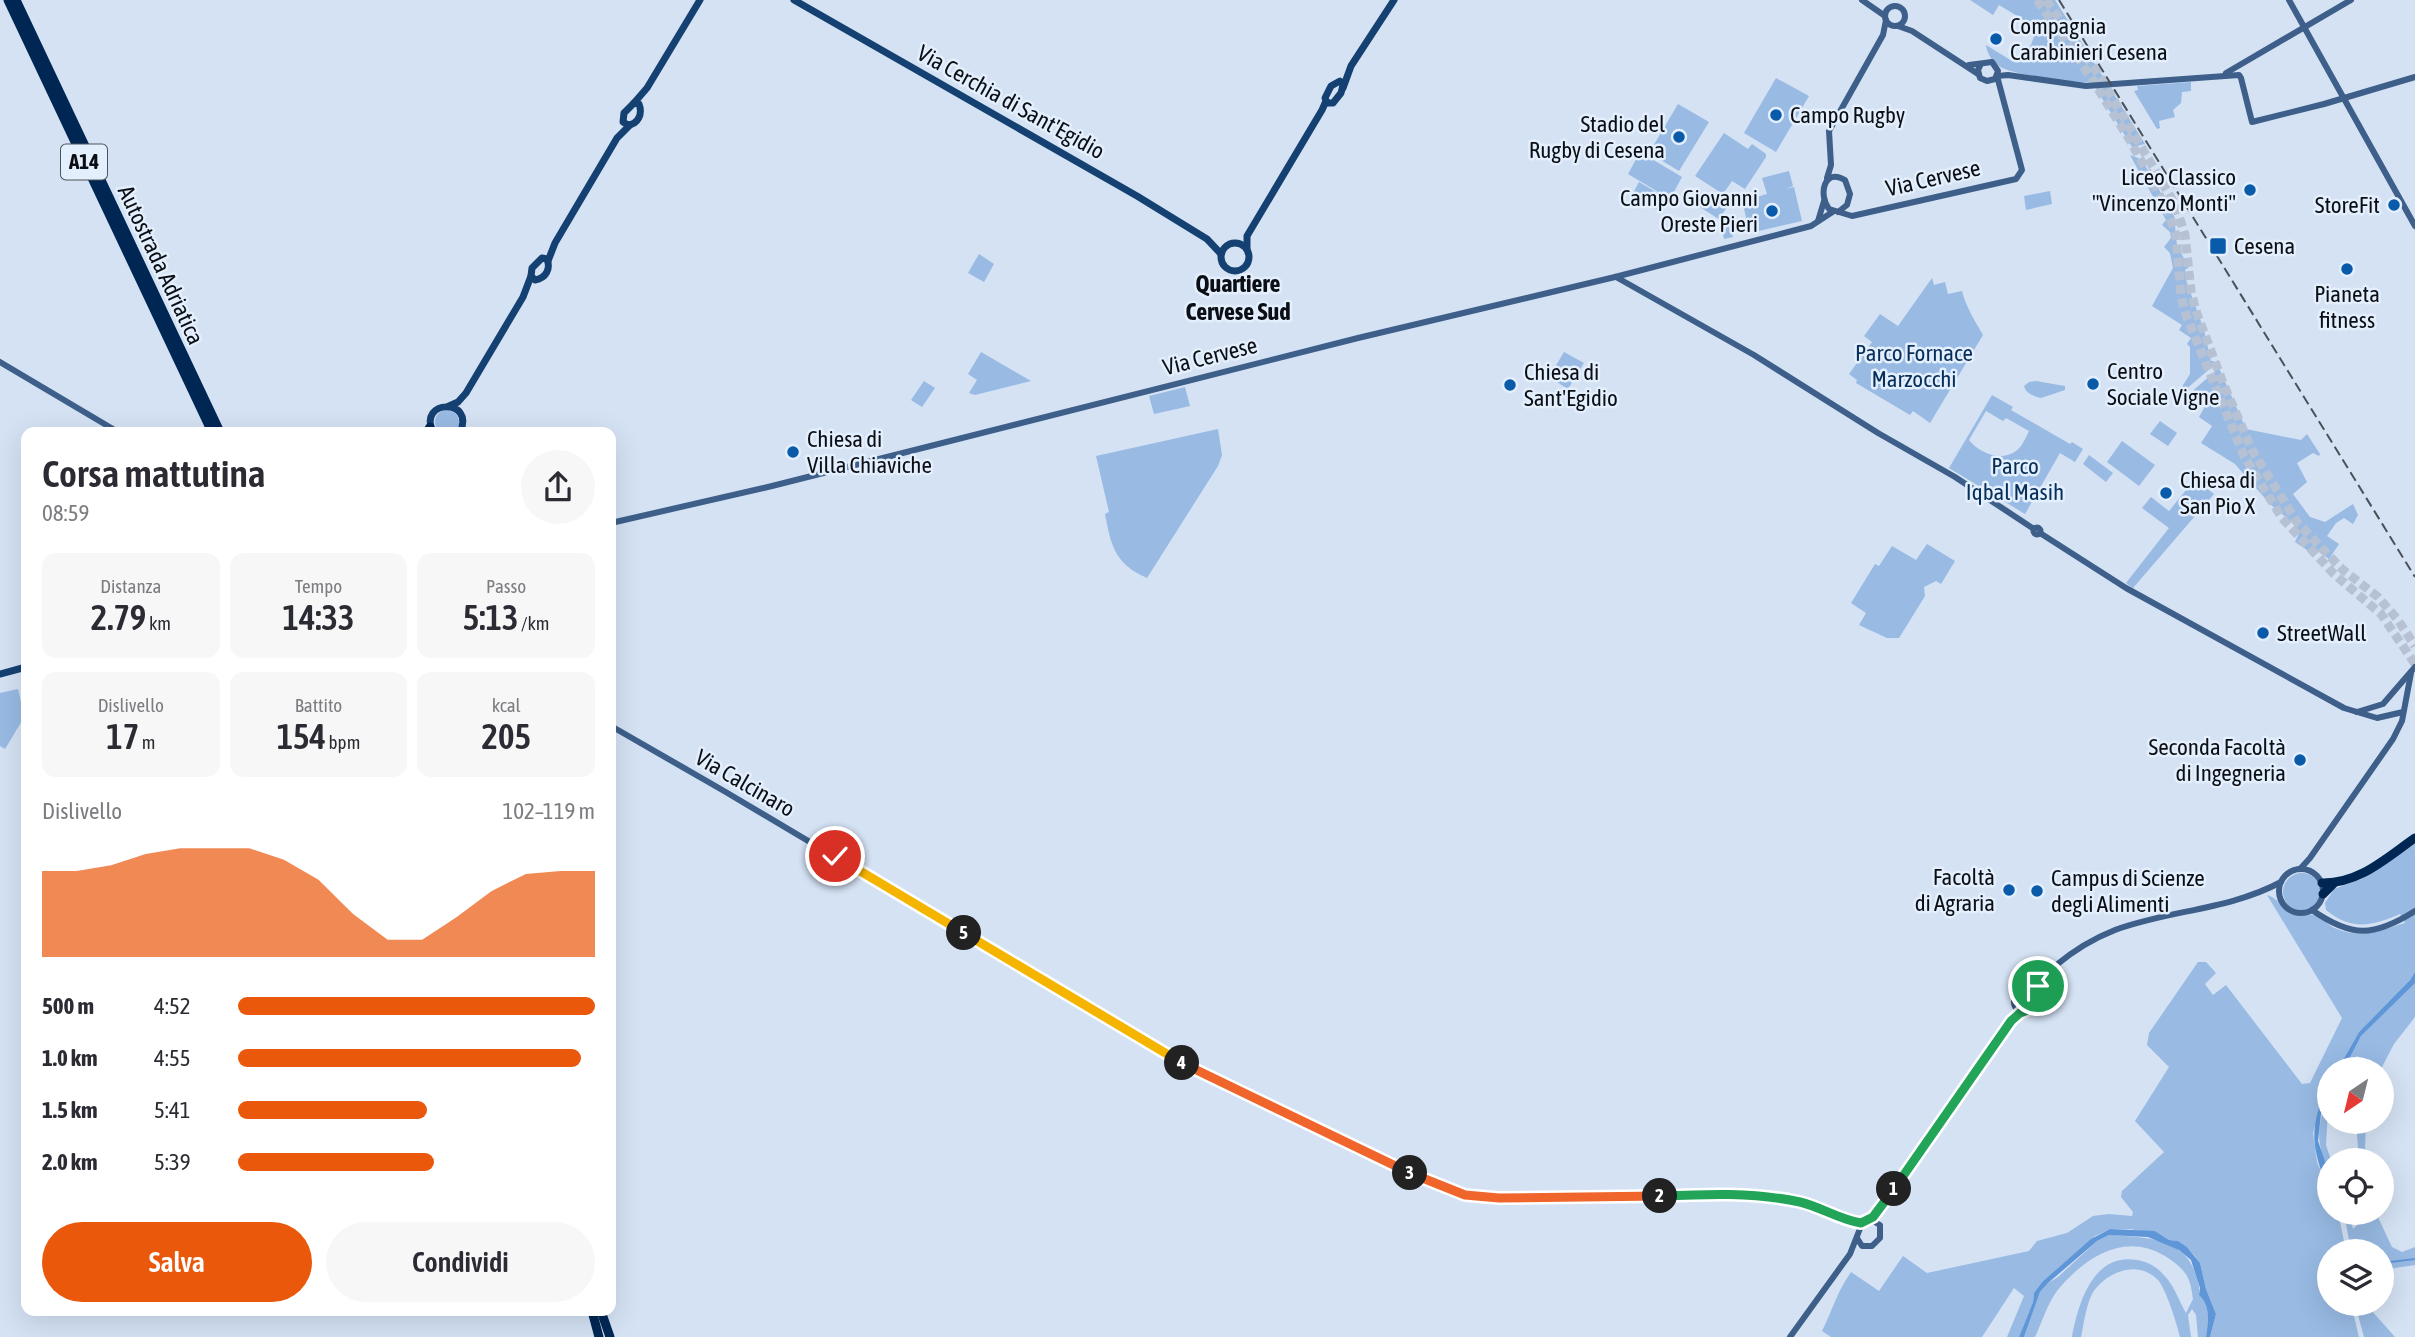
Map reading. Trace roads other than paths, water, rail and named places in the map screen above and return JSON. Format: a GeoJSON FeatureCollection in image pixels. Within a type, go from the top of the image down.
{"type":"FeatureCollection","features":[{"type":"Feature","properties":{"kind":"highway","name":"Autostrada Adriatica"},"geometry":{"type":"LineString","coordinates":[[8,0],[163,323],[219,427]]}},
{"type":"Feature","properties":{"kind":"highway","name":"Autostrada Adriatica"},"geometry":{"type":"LineString","coordinates":[[16,0],[163,323]]}},
{"type":"Feature","properties":{"kind":"highway","name":"Autostrada Adriatica"},"geometry":{"type":"LineString","coordinates":[[172,341],[187,391],[206,427]]}},
{"type":"Feature","properties":{"kind":"highway"},"geometry":{"type":"LineString","coordinates":[[2322,883],[2334,883],[2358,876],[2382,862],[2413,838]]}},
{"type":"Feature","properties":{"kind":"highway"},"geometry":{"type":"LineString","coordinates":[[2323,894],[2334,883]]}},
{"type":"Feature","properties":{"kind":"highway"},"geometry":{"type":"LineString","coordinates":[[593,1316],[599,1337]]}},
{"type":"Feature","properties":{"kind":"highway"},"geometry":{"type":"LineString","coordinates":[[603,1316],[610,1337]]}},
{"type":"Feature","properties":{"kind":"main road"},"geometry":{"type":"LineString","coordinates":[[534,278],[546,273],[545,260],[626,124],[638,118],[637,105],[700,0]]}},
{"type":"Feature","properties":{"kind":"main road","name":"Via Cerchia di Sant'Egidio"},"geometry":{"type":"LineString","coordinates":[[794,0],[1099,174],[1207,239]]}},
{"type":"Feature","properties":{"kind":"main road"},"geometry":{"type":"LineString","coordinates":[[1328,102],[1328,90],[1351,66],[1394,0]]}},
{"type":"Feature","properties":{"kind":"main road"},"geometry":{"type":"LineString","coordinates":[[1862,0],[1897,26],[1912,31],[1968,65],[1982,80],[1989,81],[2001,91]]}},
{"type":"Feature","properties":{"kind":"main road"},"geometry":{"type":"LineString","coordinates":[[2289,0],[2415,226]]}},
{"type":"Feature","properties":{"kind":"main road"},"geometry":{"type":"LineString","coordinates":[[2224,74],[2351,0]]}},
{"type":"Feature","properties":{"kind":"main road"},"geometry":{"type":"LineString","coordinates":[[1830,156],[1849,186],[1849,201],[1844,209],[1836,211],[1829,209],[1822,189],[1831,165],[1830,156],[1829,131],[1883,35],[1891,7]]}},
{"type":"Feature","properties":{"kind":"main road"},"geometry":{"type":"LineString","coordinates":[[1873,8],[1899,7],[1912,31]]}},
{"type":"Feature","properties":{"kind":"main road"},"geometry":{"type":"LineString","coordinates":[[1883,35],[1903,22],[1905,16]]}},
{"type":"Feature","properties":{"kind":"main road"},"geometry":{"type":"LineString","coordinates":[[1968,65],[1990,61],[2008,75]]}},
{"type":"Feature","properties":{"kind":"main road"},"geometry":{"type":"LineString","coordinates":[[1978,74],[1980,64]]}},
{"type":"Feature","properties":{"kind":"main road"},"geometry":{"type":"LineString","coordinates":[[1207,239],[1221,254],[1224,266],[1237,271],[1244,268],[1248,262],[1247,236],[1322,110],[1328,102],[1338,97],[1351,66]]}},
{"type":"Feature","properties":{"kind":"main road"},"geometry":{"type":"LineString","coordinates":[[1997,68],[2001,91]]}},
{"type":"Feature","properties":{"kind":"main road"},"geometry":{"type":"LineString","coordinates":[[1989,81],[1997,76],[2008,75],[2086,86],[2239,75],[2252,122],[2344,99],[2415,77]]}},
{"type":"Feature","properties":{"kind":"main road"},"geometry":{"type":"LineString","coordinates":[[1335,82],[1342,82],[1343,88]]}},
{"type":"Feature","properties":{"kind":"main road","name":"Via Cervese"},"geometry":{"type":"LineString","coordinates":[[616,522],[772,486],[1358,338],[1615,277],[1799,230],[1836,211],[1848,215],[1859,214],[2016,179],[2022,170],[2001,91]]}},
{"type":"Feature","properties":{"kind":"main road"},"geometry":{"type":"LineString","coordinates":[[626,124],[625,110],[637,105]]}},
{"type":"Feature","properties":{"kind":"main road"},"geometry":{"type":"LineString","coordinates":[[1826,180],[1836,176],[1842,178]]}},
{"type":"Feature","properties":{"kind":"main road"},"geometry":{"type":"LineString","coordinates":[[1818,221],[1824,201]]}},
{"type":"Feature","properties":{"kind":"main road","name":"Via Cervese"},"geometry":{"type":"LineString","coordinates":[[1849,201],[1851,208],[1859,214]]}},
{"type":"Feature","properties":{"kind":"main road"},"geometry":{"type":"LineString","coordinates":[[1221,254],[1231,244],[1247,236]]}},
{"type":"Feature","properties":{"kind":"main road"},"geometry":{"type":"LineString","coordinates":[[1207,239],[1247,249]]}},
{"type":"Feature","properties":{"kind":"main road"},"geometry":{"type":"LineString","coordinates":[[430,427],[430,419],[435,411],[441,407],[449,407],[466,393],[534,278],[533,265],[545,260]]}},
{"type":"Feature","properties":{"kind":"main road"},"geometry":{"type":"LineString","coordinates":[[1615,277],[1754,355],[1878,433],[1955,477],[2126,588],[2319,695],[2355,712],[2378,718],[2403,711]]}},
{"type":"Feature","properties":{"kind":"main road"},"geometry":{"type":"LineString","coordinates":[[0,362],[110,427]]}},
{"type":"Feature","properties":{"kind":"main road"},"geometry":{"type":"LineString","coordinates":[[462,427],[461,415],[466,393]]}},
{"type":"Feature","properties":{"kind":"main road"},"geometry":{"type":"LineString","coordinates":[[449,407],[461,415]]}},
{"type":"Feature","properties":{"kind":"main road"},"geometry":{"type":"LineString","coordinates":[[0,674],[21,668]]}},
{"type":"Feature","properties":{"kind":"main road"},"geometry":{"type":"LineString","coordinates":[[2386,701],[2413,670]]}},
{"type":"Feature","properties":{"kind":"main road"},"geometry":{"type":"LineString","coordinates":[[2011,1021],[2017,995],[2027,992],[2056,965],[2099,937],[2135,924],[2225,903],[2267,890],[2281,882],[2288,873],[2300,869],[2311,858],[2384,755],[2397,731],[2413,670]]}},
{"type":"Feature","properties":{"kind":"main road"},"geometry":{"type":"LineString","coordinates":[[2355,712],[2393,699],[2403,711]]}},
{"type":"Feature","properties":{"kind":"main road"},"geometry":{"type":"LineString","coordinates":[[2386,717],[2394,723],[2397,731]]}},
{"type":"Feature","properties":{"kind":"main road","name":"Via Calcinaro"},"geometry":{"type":"LineString","coordinates":[[616,729],[724,790],[1190,1068],[1420,1178],[1465,1195],[1499,1198],[1746,1194],[1800,1202],[1853,1221],[1867,1222]]}},
{"type":"Feature","properties":{"kind":"main road"},"geometry":{"type":"LineString","coordinates":[[2281,882],[2280,896],[2291,910],[2304,913],[2315,908],[2323,894],[2322,883],[2314,873],[2311,858]]}},
{"type":"Feature","properties":{"kind":"main road"},"geometry":{"type":"LineString","coordinates":[[2300,869],[2314,873]]}},
{"type":"Feature","properties":{"kind":"main road"},"geometry":{"type":"LineString","coordinates":[[2267,890],[2280,896]]}},
{"type":"Feature","properties":{"kind":"main road"},"geometry":{"type":"LineString","coordinates":[[2315,908],[2324,918],[2339,927],[2363,931],[2398,922],[2415,911]]}},
{"type":"Feature","properties":{"kind":"main road"},"geometry":{"type":"LineString","coordinates":[[1790,1337],[1850,1254],[1867,1222],[1886,1200],[2011,1021],[2023,1011],[2032,1008],[2041,981]]}},
{"type":"Feature","properties":{"kind":"main road"},"geometry":{"type":"LineString","coordinates":[[2027,992],[2034,998]]}},
{"type":"Feature","properties":{"kind":"main road"},"geometry":{"type":"LineString","coordinates":[[2016,1006],[2023,1011]]}},
{"type":"Feature","properties":{"kind":"main road"},"geometry":{"type":"LineString","coordinates":[[1850,1254],[1878,1242],[1881,1234],[1881,1213],[1886,1200]]}},
{"type":"Feature","properties":{"kind":"main road"},"geometry":{"type":"LineString","coordinates":[[1840,1216],[1852,1226],[1860,1244],[1865,1247]]}},
{"type":"Feature","properties":{"kind":"main road"},"geometry":{"type":"LineString","coordinates":[[1867,1222],[1880,1225]]}},
{"type":"Feature","properties":{"kind":"waterway"},"geometry":{"type":"LineString","coordinates":[[2394,1262],[2415,1259]]}},
{"type":"Feature","properties":{"kind":"tunnel"},"geometry":{"type":"LineString","coordinates":[[2037,0],[2090,76],[2131,142],[2168,211],[2176,235],[2181,296],[2186,315],[2244,456],[2282,518],[2334,574],[2381,614],[2415,664]]}},
{"type":"Feature","properties":{"kind":"tunnel"},"geometry":{"type":"LineString","coordinates":[[2046,0],[2097,72],[2176,206],[2185,235],[2196,311],[2252,450],[2297,522],[2342,569],[2378,597],[2398,620],[2415,646]]}},
{"type":"Feature","properties":{"kind":"railway"},"geometry":{"type":"LineString","coordinates":[[2059,0],[2415,577]]}},
{"type":"Feature","properties":{"kind":"place","name":"Compagnia Carabinieri Cesena"},"geometry":{"type":"Point","coordinates":[1996,39]}},
{"type":"Feature","properties":{"kind":"place","name":"Campo Rugby"},"geometry":{"type":"Point","coordinates":[1776,115]}},
{"type":"Feature","properties":{"kind":"place","name":"Stadio del Rugby di Cesena"},"geometry":{"type":"Point","coordinates":[1679,137]}},
{"type":"Feature","properties":{"kind":"place","name":"Liceo Classico \"Vincenzo Monti\""},"geometry":{"type":"Point","coordinates":[2250,190]}},
{"type":"Feature","properties":{"kind":"place","name":"StoreFit"},"geometry":{"type":"Point","coordinates":[2394,205]}},
{"type":"Feature","properties":{"kind":"place","name":"Campo Giovanni Oreste Pieri"},"geometry":{"type":"Point","coordinates":[1772,211]}},
{"type":"Feature","properties":{"kind":"place","name":"Cesena"},"geometry":{"type":"Point","coordinates":[2218,246]}},
{"type":"Feature","properties":{"kind":"place","name":"Pianeta fitness"},"geometry":{"type":"Point","coordinates":[2347,269]}},
{"type":"Feature","properties":{"kind":"place","name":"Centro Sociale Vigne"},"geometry":{"type":"Point","coordinates":[2093,384]}},
{"type":"Feature","properties":{"kind":"place","name":"Chiesa di Sant'Egidio"},"geometry":{"type":"Point","coordinates":[1510,385]}},
{"type":"Feature","properties":{"kind":"place","name":"Chiesa di Villa Chiaviche"},"geometry":{"type":"Point","coordinates":[793,452]}},
{"type":"Feature","properties":{"kind":"place","name":"Chiesa di San Pio X"},"geometry":{"type":"Point","coordinates":[2166,493]}},
{"type":"Feature","properties":{"kind":"place","name":"StreetWall"},"geometry":{"type":"Point","coordinates":[2263,633]}},
{"type":"Feature","properties":{"kind":"place","name":"Seconda Facoltà di Ingegneria"},"geometry":{"type":"Point","coordinates":[2300,760]}},
{"type":"Feature","properties":{"kind":"place","name":"Facoltà di Agraria"},"geometry":{"type":"Point","coordinates":[2009,890]}},
{"type":"Feature","properties":{"kind":"place","name":"Campus di Scienze degli Alimenti"},"geometry":{"type":"Point","coordinates":[2037,891]}},
{"type":"Feature","properties":{"kind":"district","name":"Quartiere Cervese Sud"},"geometry":{"type":"Point","coordinates":[1238,298]}},
{"type":"Feature","properties":{"kind":"park label","name":"Parco Fornace Marzocchi"},"geometry":{"type":"Point","coordinates":[1914,366]}},
{"type":"Feature","properties":{"kind":"park label","name":"Parco Iqbal Masih"},"geometry":{"type":"Point","coordinates":[2015,479]}}]}
